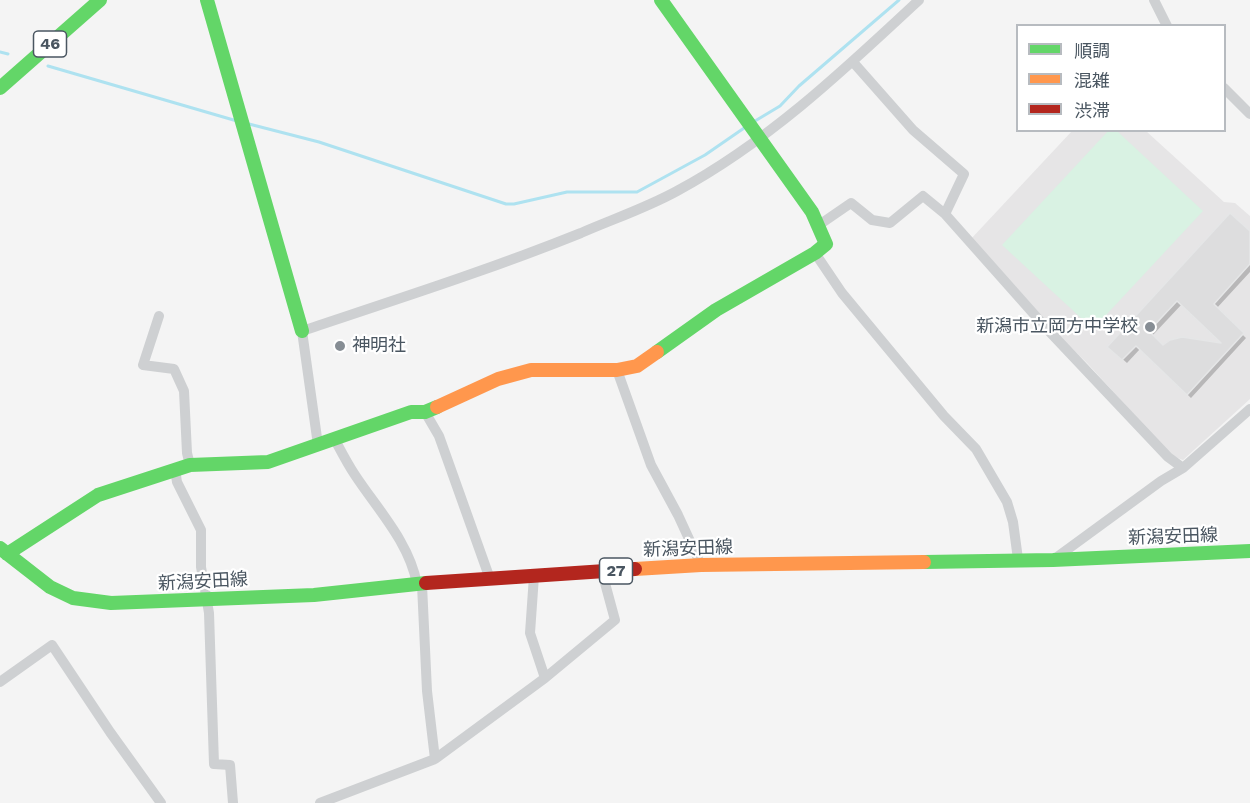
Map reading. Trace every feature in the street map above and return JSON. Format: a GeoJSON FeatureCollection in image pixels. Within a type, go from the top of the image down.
{"type":"FeatureCollection","features":[{"type":"Feature","properties":{"kind":"street","name":"46"},"geometry":{"type":"LineString","coordinates":[[0,88],[100,0]]}},
{"type":"Feature","properties":{"kind":"street"},"geometry":{"type":"LineString","coordinates":[[207,0],[302,331],[318,445]]}},
{"type":"Feature","properties":{"kind":"street"},"geometry":{"type":"LineString","coordinates":[[4,551],[98,495],[175,469],[190,465],[268,462],[411,412],[425,412],[498,379],[531,370],[617,370],[637,366],[716,310],[815,253],[826,244],[812,212],[661,0]]}},
{"type":"Feature","properties":{"kind":"street"},"geometry":{"type":"LineString","coordinates":[[302,331],[477,272],[651,204],[678,190],[760,139],[853,62],[919,0]]}},
{"type":"Feature","properties":{"kind":"street"},"geometry":{"type":"LineString","coordinates":[[1154,0],[1166,24]]}},
{"type":"Feature","properties":{"kind":"street"},"geometry":{"type":"LineString","coordinates":[[853,62],[913,130],[964,174],[945,214]]}},
{"type":"Feature","properties":{"kind":"street"},"geometry":{"type":"LineString","coordinates":[[1226,90],[1250,114]]}},
{"type":"Feature","properties":{"kind":"street"},"geometry":{"type":"LineString","coordinates":[[819,225],[851,202],[872,220],[890,223],[923,196],[945,214],[1048,330],[1168,457],[1183,468]]}},
{"type":"Feature","properties":{"kind":"street"},"geometry":{"type":"LineString","coordinates":[[815,253],[842,293],[945,416],[976,449],[1007,502],[1013,522],[1018,560]]}},
{"type":"Feature","properties":{"kind":"street"},"geometry":{"type":"LineString","coordinates":[[159,316],[143,365],[174,369],[184,391],[187,453],[190,465]]}},
{"type":"Feature","properties":{"kind":"street"},"geometry":{"type":"LineString","coordinates":[[617,370],[651,465],[701,565]]}},
{"type":"Feature","properties":{"kind":"street"},"geometry":{"type":"LineString","coordinates":[[1053,560],[1161,481],[1183,468],[1250,410]]}},
{"type":"Feature","properties":{"kind":"street"},"geometry":{"type":"LineString","coordinates":[[425,412],[439,436],[490,579]]}},
{"type":"Feature","properties":{"kind":"street"},"geometry":{"type":"LineString","coordinates":[[334,438],[354,474],[400,540],[420,585],[427,691],[435,759]]}},
{"type":"Feature","properties":{"kind":"street"},"geometry":{"type":"LineString","coordinates":[[175,469],[177,482],[201,530],[201,567],[209,613],[214,764],[230,765],[233,803]]}},
{"type":"Feature","properties":{"kind":"street","name":"新潟安田線"},"geometry":{"type":"LineString","coordinates":[[4,551],[50,587],[73,598],[111,603],[314,595],[490,579],[701,565],[1053,560],[1250,551]]}},
{"type":"Feature","properties":{"kind":"street"},"geometry":{"type":"LineString","coordinates":[[320,803],[435,759],[545,678],[615,620],[602,572]]}},
{"type":"Feature","properties":{"kind":"street"},"geometry":{"type":"LineString","coordinates":[[534,576],[530,633],[545,678]]}},
{"type":"Feature","properties":{"kind":"street"},"geometry":{"type":"LineString","coordinates":[[0,682],[52,645],[161,803]]}},
{"type":"Feature","properties":{"kind":"shaded area","name":"新潟市立岡方中学校"},"geometry":{"type":"Polygon","coordinates":[[[1071,132],[1147,132],[1224,202],[1235,203],[1250,216],[1250,399],[1183,460],[1172,456],[1087,363],[1013,292],[970,240],[1071,132]]]}},
{"type":"Feature","properties":{"kind":"green space"},"geometry":{"type":"Polygon","coordinates":[[[1107,132],[1118,132],[1203,211],[1093,329],[1002,245],[1107,132]]]}},
{"type":"Feature","properties":{"kind":"building"},"geometry":{"type":"Polygon","coordinates":[[[1230,213],[1250,231],[1250,264],[1214,304],[1244,333],[1187,395],[1136,346],[1122,360],[1107,347],[1230,213]],[[1177,301],[1149,331],[1163,345],[1170,340],[1182,337],[1221,343],[1177,301]]]}},
{"type":"Feature","properties":{"kind":"waterway"},"geometry":{"type":"LineString","coordinates":[[755,121],[780,106],[799,86],[899,0]]}},
{"type":"Feature","properties":{"kind":"waterway"},"geometry":{"type":"LineString","coordinates":[[0,52],[8,54]]}},
{"type":"Feature","properties":{"kind":"waterway"},"geometry":{"type":"LineString","coordinates":[[48,66],[237,121]]}},
{"type":"Feature","properties":{"kind":"waterway"},"geometry":{"type":"LineString","coordinates":[[249,124],[319,142],[506,204],[567,192],[637,192],[705,155],[747,126]]}},
{"type":"Feature","properties":{"kind":"traffic: fast"},"geometry":{"type":"LineString","coordinates":[[0,88],[100,0]]}},
{"type":"Feature","properties":{"kind":"traffic: fast"},"geometry":{"type":"LineString","coordinates":[[207,0],[302,331]]}},
{"type":"Feature","properties":{"kind":"traffic: fast"},"geometry":{"type":"LineString","coordinates":[[657,352],[716,310],[815,253],[826,244],[812,212],[661,0]]}},
{"type":"Feature","properties":{"kind":"traffic: fast"},"geometry":{"type":"LineString","coordinates":[[7,554],[98,495],[190,465],[268,462],[411,412],[425,412],[437,407]]}},
{"type":"Feature","properties":{"kind":"traffic: fast"},"geometry":{"type":"LineString","coordinates":[[0,548],[50,587],[73,598],[111,603],[314,595],[426,583]]}},
{"type":"Feature","properties":{"kind":"traffic: fast"},"geometry":{"type":"LineString","coordinates":[[924,562],[1053,560],[1250,551]]}},
{"type":"Feature","properties":{"kind":"traffic: slow"},"geometry":{"type":"LineString","coordinates":[[437,407],[498,379],[531,370],[617,370],[637,366],[657,352]]}},
{"type":"Feature","properties":{"kind":"traffic: slow"},"geometry":{"type":"LineString","coordinates":[[635,569],[701,565],[924,562]]}},
{"type":"Feature","properties":{"kind":"traffic: jam"},"geometry":{"type":"LineString","coordinates":[[426,583],[635,569]]}},
{"type":"Feature","properties":{"kind":"place","name":"新潟市立岡方中学校"},"geometry":{"type":"Point","coordinates":[1150,327]}},
{"type":"Feature","properties":{"kind":"place","name":"神明社"},"geometry":{"type":"Point","coordinates":[340,346]}}]}
